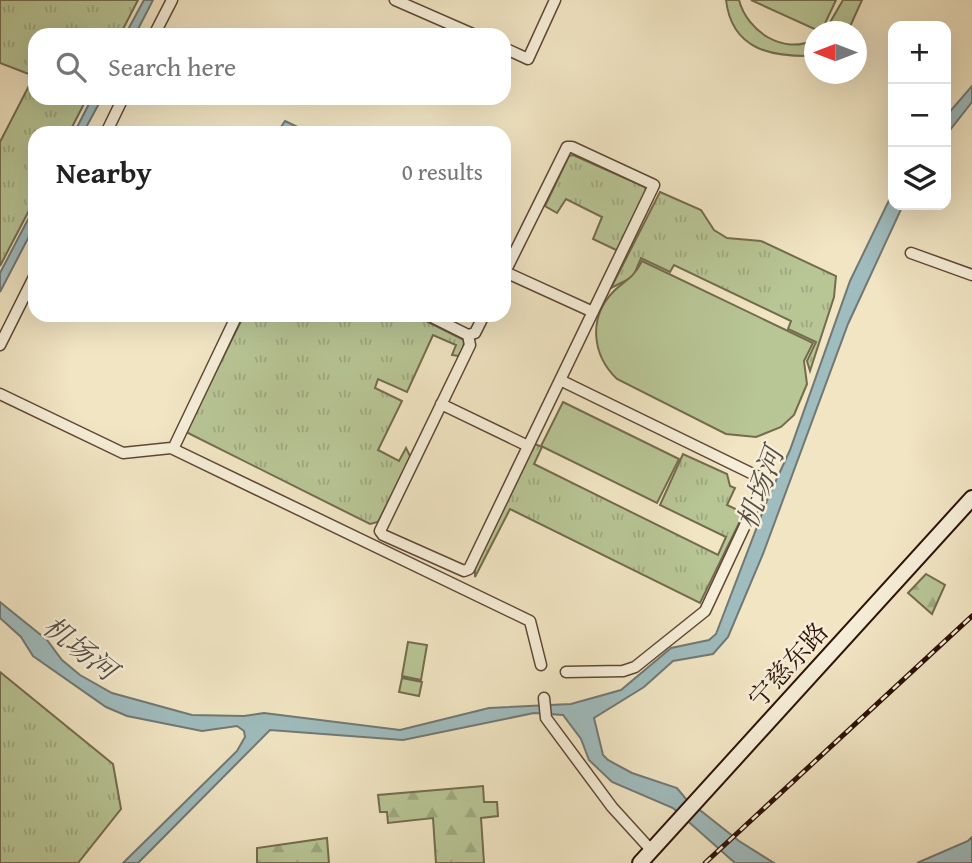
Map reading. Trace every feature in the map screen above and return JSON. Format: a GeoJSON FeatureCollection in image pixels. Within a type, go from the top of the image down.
{"type":"FeatureCollection","features":[{"type":"Feature","properties":{"kind":"main road","name":"宁慈东路"},"geometry":{"type":"LineString","coordinates":[[640,863],[972,498]]}},
{"type":"Feature","properties":{"kind":"street"},"geometry":{"type":"LineString","coordinates":[[158,28],[172,0]]}},
{"type":"Feature","properties":{"kind":"street"},"geometry":{"type":"LineString","coordinates":[[395,0],[459,28]]}},
{"type":"Feature","properties":{"kind":"street"},"geometry":{"type":"LineString","coordinates":[[511,51],[528,58],[555,0]]}},
{"type":"Feature","properties":{"kind":"street"},"geometry":{"type":"LineString","coordinates":[[109,126],[120,105]]}},
{"type":"Feature","properties":{"kind":"street"},"geometry":{"type":"LineString","coordinates":[[468,335],[470,345],[382,525],[383,536],[458,570],[469,569],[654,185],[572,146],[563,150],[511,258]]}},
{"type":"Feature","properties":{"kind":"street"},"geometry":{"type":"LineString","coordinates":[[911,253],[972,275]]}},
{"type":"Feature","properties":{"kind":"street"},"geometry":{"type":"LineString","coordinates":[[511,276],[593,312]]}},
{"type":"Feature","properties":{"kind":"street"},"geometry":{"type":"LineString","coordinates":[[0,345],[28,289]]}},
{"type":"Feature","properties":{"kind":"street"},"geometry":{"type":"LineString","coordinates":[[173,449],[234,322]]}},
{"type":"Feature","properties":{"kind":"street"},"geometry":{"type":"LineString","coordinates":[[442,322],[468,335],[475,333],[480,322]]}},
{"type":"Feature","properties":{"kind":"street"},"geometry":{"type":"LineString","coordinates":[[560,380],[759,477],[762,489],[700,617],[635,667],[623,671],[566,671]]}},
{"type":"Feature","properties":{"kind":"street"},"geometry":{"type":"LineString","coordinates":[[0,394],[123,453],[173,449],[530,621],[541,664]]}},
{"type":"Feature","properties":{"kind":"street"},"geometry":{"type":"LineString","coordinates":[[441,404],[528,446]]}},
{"type":"Feature","properties":{"kind":"street"},"geometry":{"type":"LineString","coordinates":[[544,698],[546,718],[612,807],[652,851]]}},
{"type":"Feature","properties":{"kind":"green space"},"geometry":{"type":"Polygon","coordinates":[[[0,0],[138,0],[124,28],[28,28],[28,74],[0,63],[0,0]]]}},
{"type":"Feature","properties":{"kind":"green space"},"geometry":{"type":"Polygon","coordinates":[[[726,0],[739,0],[743,11],[758,30],[779,42],[804,43],[804,56],[784,55],[757,48],[737,30],[726,0]]]}},
{"type":"Feature","properties":{"kind":"green space"},"geometry":{"type":"Polygon","coordinates":[[[751,0],[836,0],[826,21],[804,21],[804,24],[751,0]]]}},
{"type":"Feature","properties":{"kind":"green space"},"geometry":{"type":"Polygon","coordinates":[[[843,0],[862,0],[853,21],[831,21],[843,0]]]}},
{"type":"Feature","properties":{"kind":"green space"},"geometry":{"type":"Polygon","coordinates":[[[28,88],[28,105],[83,105],[73,126],[28,126],[28,212],[0,266],[0,142],[28,88]]]}},
{"type":"Feature","properties":{"kind":"green space"},"geometry":{"type":"Polygon","coordinates":[[[573,155],[645,187],[646,191],[620,249],[616,250],[593,239],[602,217],[566,199],[557,213],[545,206],[569,156],[573,155]]]}},
{"type":"Feature","properties":{"kind":"green space"},"geometry":{"type":"Polygon","coordinates":[[[660,192],[701,210],[714,230],[727,238],[761,241],[836,276],[834,297],[810,371],[807,361],[816,342],[788,329],[791,321],[674,265],[670,272],[641,258],[633,277],[611,288],[660,192]]]}},
{"type":"Feature","properties":{"kind":"green space"},"geometry":{"type":"Polygon","coordinates":[[[642,261],[813,343],[804,361],[807,384],[794,415],[781,427],[756,437],[726,434],[617,379],[602,359],[596,336],[597,325],[605,302],[642,261]]]}},
{"type":"Feature","properties":{"kind":"green space"},"geometry":{"type":"Polygon","coordinates":[[[241,322],[428,322],[464,340],[463,351],[458,356],[452,355],[456,345],[433,335],[407,392],[378,379],[375,388],[402,401],[378,450],[399,461],[406,448],[411,458],[378,522],[370,524],[186,432],[241,322]]]}},
{"type":"Feature","properties":{"kind":"green space"},"geometry":{"type":"Polygon","coordinates":[[[563,402],[679,459],[657,503],[541,446],[563,402]]]}},
{"type":"Feature","properties":{"kind":"green space"},"geometry":{"type":"Polygon","coordinates":[[[535,444],[542,447],[534,464],[718,555],[726,537],[660,505],[683,454],[727,474],[730,486],[735,488],[727,505],[744,513],[700,603],[510,509],[475,577],[475,566],[535,444]]]}},
{"type":"Feature","properties":{"kind":"green space"},"geometry":{"type":"Polygon","coordinates":[[[926,574],[945,585],[932,614],[908,593],[926,574]]]}},
{"type":"Feature","properties":{"kind":"green space"},"geometry":{"type":"Polygon","coordinates":[[[408,642],[427,645],[421,680],[402,676],[408,642]]]}},
{"type":"Feature","properties":{"kind":"green space"},"geometry":{"type":"Polygon","coordinates":[[[0,672],[113,764],[121,809],[78,863],[0,863],[0,672]]]}},
{"type":"Feature","properties":{"kind":"green space"},"geometry":{"type":"Polygon","coordinates":[[[402,678],[422,682],[419,696],[399,692],[402,678]]]}},
{"type":"Feature","properties":{"kind":"green space"},"geometry":{"type":"Polygon","coordinates":[[[483,786],[484,802],[497,802],[498,816],[481,818],[484,863],[436,863],[433,818],[388,823],[387,812],[380,812],[378,795],[483,786]]]}},
{"type":"Feature","properties":{"kind":"green space"},"geometry":{"type":"Polygon","coordinates":[[[327,838],[329,863],[257,863],[257,848],[327,838]]]}},
{"type":"Feature","properties":{"kind":"water"},"geometry":{"type":"Polygon","coordinates":[[[144,0],[153,0],[139,28],[129,28],[144,0]]]}},
{"type":"Feature","properties":{"kind":"water"},"geometry":{"type":"Polygon","coordinates":[[[972,86],[972,102],[951,129],[951,110],[972,86]]]}},
{"type":"Feature","properties":{"kind":"water"},"geometry":{"type":"Polygon","coordinates":[[[88,105],[98,105],[87,126],[78,126],[88,105]]]}},
{"type":"Feature","properties":{"kind":"water"},"geometry":{"type":"Polygon","coordinates":[[[285,121],[295,126],[282,126],[285,121]]]}},
{"type":"Feature","properties":{"kind":"water"},"geometry":{"type":"Polygon","coordinates":[[[888,202],[888,210],[901,210],[848,324],[763,554],[728,637],[713,654],[673,661],[644,687],[594,718],[603,755],[608,760],[632,773],[677,788],[686,799],[739,841],[774,863],[735,863],[673,808],[612,782],[589,760],[581,739],[563,715],[534,713],[403,740],[270,730],[138,863],[123,863],[237,751],[245,737],[244,731],[237,726],[202,731],[127,716],[106,707],[33,656],[21,637],[0,618],[0,602],[47,640],[62,660],[80,675],[112,693],[192,715],[244,716],[264,713],[400,730],[489,708],[571,704],[621,690],[671,648],[709,640],[716,634],[768,498],[790,450],[850,281],[888,202]]]}},
{"type":"Feature","properties":{"kind":"water"},"geometry":{"type":"Polygon","coordinates":[[[28,219],[28,238],[0,292],[0,273],[28,219]]]}},
{"type":"Feature","properties":{"kind":"water"},"geometry":{"type":"Polygon","coordinates":[[[972,837],[972,863],[917,863],[968,841],[972,837]]]}},
{"type":"Feature","properties":{"kind":"railway"},"geometry":{"type":"LineString","coordinates":[[705,863],[972,616]]}},
{"type":"Feature","properties":{"kind":"water label","name":"机场河"},"geometry":{"type":"Point","coordinates":[760,488]}},
{"type":"Feature","properties":{"kind":"water label","name":"机场河"},"geometry":{"type":"Point","coordinates":[80,648]}}]}
